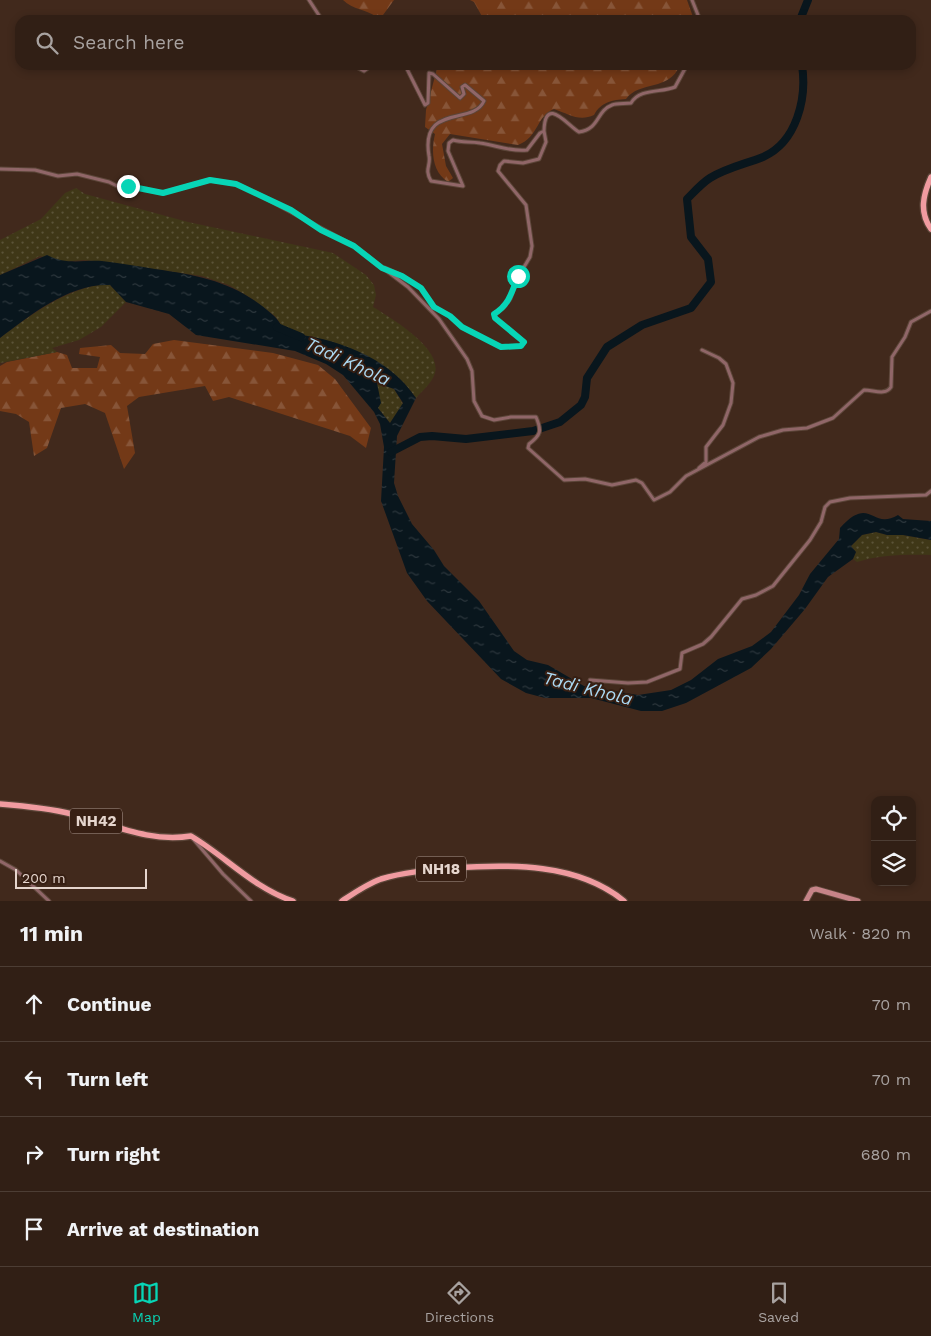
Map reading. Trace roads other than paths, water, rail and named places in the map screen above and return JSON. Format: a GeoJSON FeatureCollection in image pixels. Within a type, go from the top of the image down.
{"type":"FeatureCollection","features":[{"type":"Feature","properties":{"kind":"main road"},"geometry":{"type":"LineString","coordinates":[[931,177],[923,198],[924,213],[931,229]]}},
{"type":"Feature","properties":{"kind":"main road","name":"NH42"},"geometry":{"type":"LineString","coordinates":[[0,804],[46,808],[154,838],[174,839],[191,836]]}},
{"type":"Feature","properties":{"kind":"main road"},"geometry":{"type":"LineString","coordinates":[[191,836],[213,849],[276,895],[293,901]]}},
{"type":"Feature","properties":{"kind":"main road","name":"NH18"},"geometry":{"type":"LineString","coordinates":[[342,901],[382,879],[427,870],[500,864],[546,870],[587,879],[613,892],[624,901]]}},
{"type":"Feature","properties":{"kind":"main road"},"geometry":{"type":"LineString","coordinates":[[806,901],[812,890],[816,889],[858,901]]}},
{"type":"Feature","properties":{"kind":"street"},"geometry":{"type":"LineString","coordinates":[[309,0],[319,15]]}},
{"type":"Feature","properties":{"kind":"street"},"geometry":{"type":"LineString","coordinates":[[692,0],[698,15]]}},
{"type":"Feature","properties":{"kind":"street"},"geometry":{"type":"LineString","coordinates":[[408,70],[425,104],[428,103],[429,73],[434,74],[460,98],[464,94],[462,87],[466,85],[484,101],[478,110],[444,119],[433,128],[428,137],[427,150],[430,158],[427,174],[431,181],[463,186],[448,151],[449,143],[453,140],[465,144],[479,142],[518,151],[527,150],[540,133],[544,131]]}},
{"type":"Feature","properties":{"kind":"street"},"geometry":{"type":"LineString","coordinates":[[382,268],[402,276],[421,288],[434,307],[450,316],[462,327],[501,347],[521,346],[524,342],[523,339],[514,335],[495,318],[494,314],[503,308],[510,299],[518,276],[530,257],[532,246],[529,213],[526,204],[498,170],[500,165],[504,161],[523,163],[538,159],[546,142],[544,121],[547,116],[559,114],[566,119],[569,126],[579,132],[586,131],[594,127],[604,110],[612,105],[631,103],[635,97],[647,92],[675,86],[684,70]]}},
{"type":"Feature","properties":{"kind":"street"},"geometry":{"type":"LineString","coordinates":[[0,168],[35,170],[58,176],[77,174],[109,182],[119,187],[128,186],[163,193],[210,180],[236,184],[291,210],[321,230],[354,246],[408,288],[439,319],[444,329],[460,347],[472,371],[473,391],[477,410],[482,416],[494,420],[511,417],[536,418],[540,429],[540,436],[528,448],[564,480],[585,479],[612,485],[636,480],[642,483],[654,500],[658,500],[670,492],[681,480],[693,473],[769,433],[807,428],[833,418],[864,390],[888,391],[891,387],[892,357],[905,337],[911,322],[931,311]]}},
{"type":"Feature","properties":{"kind":"street"},"geometry":{"type":"LineString","coordinates":[[693,473],[706,462],[706,446],[723,425],[731,402],[733,383],[726,364],[719,358],[702,350]]}},
{"type":"Feature","properties":{"kind":"street"},"geometry":{"type":"LineString","coordinates":[[590,680],[628,684],[648,682],[680,669],[682,653],[703,644],[711,637],[742,599],[756,595],[773,586],[810,540],[821,522],[825,507],[830,502],[850,498],[926,495],[931,491]]}},
{"type":"Feature","properties":{"kind":"street"},"geometry":{"type":"LineString","coordinates":[[191,836],[223,874],[251,901]]}},
{"type":"Feature","properties":{"kind":"street"},"geometry":{"type":"LineString","coordinates":[[0,861],[16,870],[49,901]]}},
{"type":"Feature","properties":{"kind":"water"},"geometry":{"type":"Polygon","coordinates":[[[47,255],[67,261],[102,261],[203,278],[218,282],[246,295],[275,317],[287,333],[323,339],[376,360],[404,383],[416,398],[397,436],[394,483],[398,496],[412,524],[434,550],[444,566],[479,601],[514,651],[527,660],[548,665],[584,686],[638,695],[671,690],[691,680],[718,659],[752,646],[771,632],[799,595],[810,574],[839,539],[840,528],[850,518],[858,514],[865,513],[882,519],[889,519],[898,515],[903,519],[931,521],[931,540],[876,532],[862,535],[851,546],[856,552],[853,559],[828,577],[805,609],[771,649],[751,668],[686,703],[662,711],[641,711],[591,698],[545,698],[526,693],[501,679],[427,601],[407,573],[381,501],[384,447],[380,424],[374,412],[343,375],[326,364],[295,351],[196,335],[169,314],[126,302],[110,285],[80,289],[51,302],[0,338],[0,275],[47,255]],[[377,383],[381,403],[378,408],[390,423],[403,403],[394,389],[377,383]]]}},
{"type":"Feature","properties":{"kind":"waterway"},"geometry":{"type":"LineString","coordinates":[[802,15],[808,0]]}},
{"type":"Feature","properties":{"kind":"waterway"},"geometry":{"type":"LineString","coordinates":[[391,452],[420,437],[432,436],[466,439],[533,431],[560,422],[581,405],[585,397],[587,378],[607,347],[642,325],[691,308],[711,282],[708,259],[691,237],[687,199],[710,178],[763,157],[775,150],[784,141],[792,130],[801,105],[802,70]]}},
{"type":"Feature","properties":{"kind":"waterway","name":"Tadi Khola"},"geometry":{"type":"LineString","coordinates":[[277,327],[301,337]]}}]}
